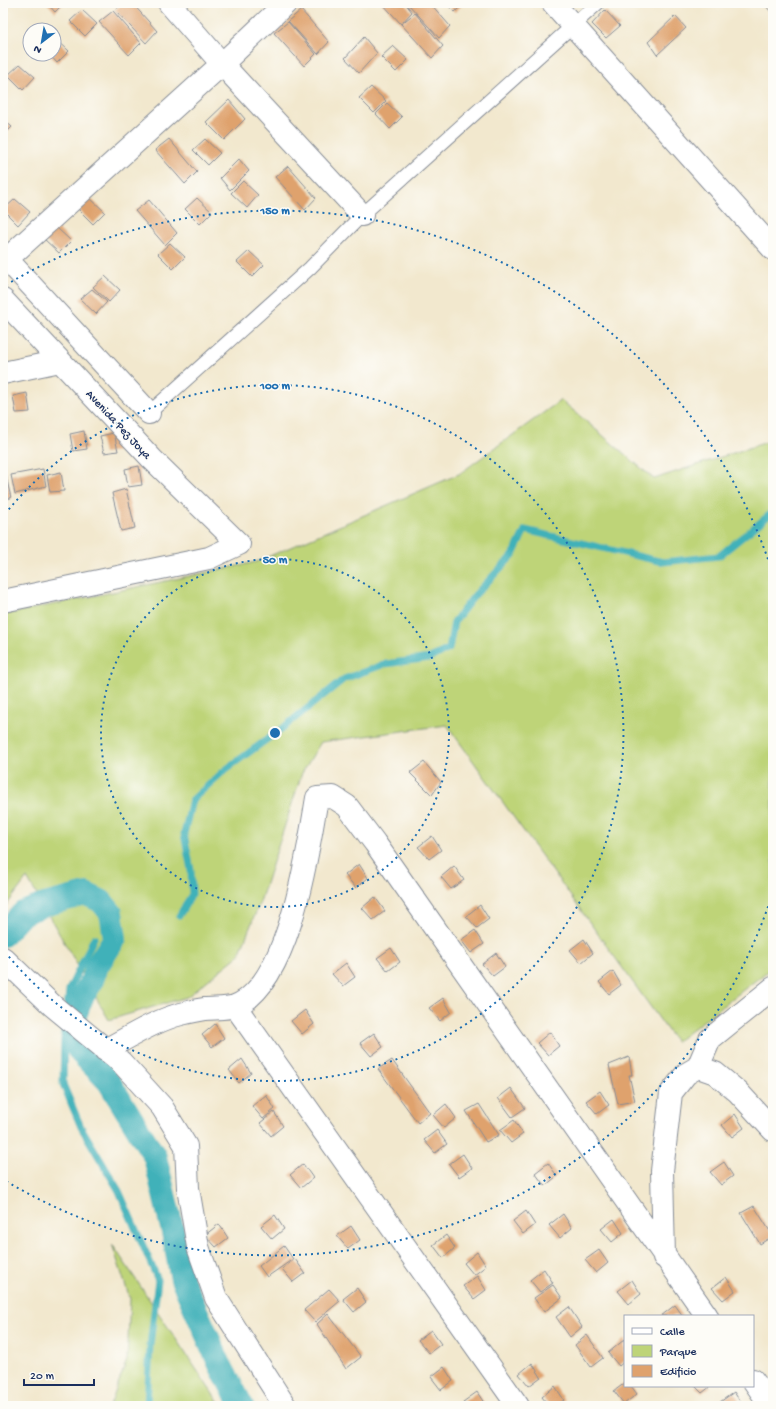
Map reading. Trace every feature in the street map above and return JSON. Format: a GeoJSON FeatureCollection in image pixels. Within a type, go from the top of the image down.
{"type":"FeatureCollection","features":[{"type":"Feature","properties":{"kind":"street"},"geometry":{"type":"LineString","coordinates":[[169,3],[222,64],[362,215]]}},
{"type":"Feature","properties":{"kind":"street"},"geometry":{"type":"LineString","coordinates":[[149,413],[5,257],[222,64],[286,3]]}},
{"type":"Feature","properties":{"kind":"street"},"geometry":{"type":"LineString","coordinates":[[553,3],[773,249]]}},
{"type":"Feature","properties":{"kind":"street","name":"Avenida Pez Joya"},"geometry":{"type":"LineString","coordinates":[[3,300],[152,458],[239,544],[209,558],[3,601]]}},
{"type":"Feature","properties":{"kind":"street"},"geometry":{"type":"LineString","coordinates":[[3,373],[60,361]]}},
{"type":"Feature","properties":{"kind":"street"},"geometry":{"type":"LineString","coordinates":[[105,1050],[158,1022],[203,1009],[235,1006],[249,996],[270,975],[285,938],[304,875],[317,798],[333,797],[346,806],[375,843],[706,1315]]}},
{"type":"Feature","properties":{"kind":"street"},"geometry":{"type":"LineString","coordinates":[[3,958],[52,1006],[90,1035],[105,1050],[121,1062],[162,1107],[186,1146],[188,1188],[198,1247],[216,1298],[285,1406]]}},
{"type":"Feature","properties":{"kind":"street"},"geometry":{"type":"LineString","coordinates":[[664,1256],[662,1171],[672,1093],[686,1074],[698,1067],[710,1039],[773,988]]}},
{"type":"Feature","properties":{"kind":"street"},"geometry":{"type":"LineString","coordinates":[[235,1006],[518,1406]]}},
{"type":"Feature","properties":{"kind":"street"},"geometry":{"type":"LineString","coordinates":[[698,1067],[715,1073],[738,1092],[773,1130]]}},
{"type":"Feature","properties":{"kind":"street"},"geometry":{"type":"LineString","coordinates":[[754,1381],[771,1406]]}},
{"type":"Feature","properties":{"kind":"lane"},"geometry":{"type":"LineString","coordinates":[[149,413],[310,268],[362,215],[598,3]]}},
{"type":"Feature","properties":{"kind":"green space"},"geometry":{"type":"Polygon","coordinates":[[[561,400],[654,479],[773,440],[773,967],[676,1042],[447,725],[321,742],[302,773],[260,902],[239,955],[187,997],[109,1020],[27,878],[3,910],[3,615],[256,562],[459,474],[561,400]]]}},
{"type":"Feature","properties":{"kind":"green space"},"geometry":{"type":"Polygon","coordinates":[[[112,1244],[221,1406],[110,1406],[127,1360],[130,1299],[112,1244]]]}},
{"type":"Feature","properties":{"kind":"building"},"geometry":{"type":"Polygon","coordinates":[[[47,3],[64,3],[55,12],[47,3]]]}},
{"type":"Feature","properties":{"kind":"building"},"geometry":{"type":"Polygon","coordinates":[[[123,3],[132,3],[157,31],[146,43],[115,10],[123,3]]]}},
{"type":"Feature","properties":{"kind":"building"},"geometry":{"type":"Polygon","coordinates":[[[382,3],[405,3],[412,12],[401,24],[382,3]]]}},
{"type":"Feature","properties":{"kind":"building"},"geometry":{"type":"Polygon","coordinates":[[[411,3],[430,3],[450,26],[439,38],[409,5],[411,3]]]}},
{"type":"Feature","properties":{"kind":"building"},"geometry":{"type":"Polygon","coordinates":[[[445,3],[464,3],[455,12],[445,3]]]}},
{"type":"Feature","properties":{"kind":"building"},"geometry":{"type":"Polygon","coordinates":[[[763,3],[773,3],[773,13],[772,13],[763,3]]]}},
{"type":"Feature","properties":{"kind":"building"},"geometry":{"type":"Polygon","coordinates":[[[82,10],[97,24],[85,36],[70,21],[82,10]]]}},
{"type":"Feature","properties":{"kind":"building"},"geometry":{"type":"Polygon","coordinates":[[[301,10],[329,42],[318,54],[288,21],[301,10]]]}},
{"type":"Feature","properties":{"kind":"building"},"geometry":{"type":"Polygon","coordinates":[[[605,10],[620,26],[606,38],[592,24],[605,10]]]}},
{"type":"Feature","properties":{"kind":"building"},"geometry":{"type":"Polygon","coordinates":[[[113,11],[141,43],[129,55],[99,22],[113,11]]]}},
{"type":"Feature","properties":{"kind":"building"},"geometry":{"type":"Polygon","coordinates":[[[415,13],[443,46],[432,58],[401,24],[415,13]]]}},
{"type":"Feature","properties":{"kind":"building"},"geometry":{"type":"Polygon","coordinates":[[[675,16],[686,28],[657,55],[648,42],[675,16]]]}},
{"type":"Feature","properties":{"kind":"building"},"geometry":{"type":"Polygon","coordinates":[[[288,22],[316,54],[304,66],[274,33],[288,22]]]}},
{"type":"Feature","properties":{"kind":"building"},"geometry":{"type":"Polygon","coordinates":[[[364,37],[377,53],[359,73],[345,58],[364,37]]]}},
{"type":"Feature","properties":{"kind":"building"},"geometry":{"type":"Polygon","coordinates":[[[62,44],[69,51],[62,58],[62,44]]]}},
{"type":"Feature","properties":{"kind":"building"},"geometry":{"type":"Polygon","coordinates":[[[393,46],[408,60],[396,72],[381,57],[393,46]]]}},
{"type":"Feature","properties":{"kind":"building"},"geometry":{"type":"Polygon","coordinates":[[[20,64],[35,77],[23,90],[8,75],[20,64]]]}},
{"type":"Feature","properties":{"kind":"building"},"geometry":{"type":"Polygon","coordinates":[[[371,87],[386,101],[374,113],[359,98],[371,87]]]}},
{"type":"Feature","properties":{"kind":"building"},"geometry":{"type":"Polygon","coordinates":[[[229,100],[245,119],[224,140],[206,122],[229,100]]]}},
{"type":"Feature","properties":{"kind":"building"},"geometry":{"type":"Polygon","coordinates":[[[387,103],[402,117],[390,129],[376,114],[387,103]]]}},
{"type":"Feature","properties":{"kind":"building"},"geometry":{"type":"Polygon","coordinates":[[[3,119],[12,127],[3,136],[3,119]]]}},
{"type":"Feature","properties":{"kind":"building"},"geometry":{"type":"Polygon","coordinates":[[[169,139],[197,172],[185,184],[155,150],[169,139]]]}},
{"type":"Feature","properties":{"kind":"building"},"geometry":{"type":"Polygon","coordinates":[[[205,139],[220,153],[208,165],[193,150],[205,139]]]}},
{"type":"Feature","properties":{"kind":"building"},"geometry":{"type":"Polygon","coordinates":[[[239,159],[249,171],[230,190],[220,178],[239,159]]]}},
{"type":"Feature","properties":{"kind":"building"},"geometry":{"type":"Polygon","coordinates":[[[288,166],[316,198],[305,210],[275,177],[288,166]]]}},
{"type":"Feature","properties":{"kind":"building"},"geometry":{"type":"Polygon","coordinates":[[[243,181],[258,195],[247,208],[231,193],[243,181]]]}},
{"type":"Feature","properties":{"kind":"building"},"geometry":{"type":"Polygon","coordinates":[[[90,198],[105,212],[93,224],[78,209],[90,198]]]}},
{"type":"Feature","properties":{"kind":"building"},"geometry":{"type":"Polygon","coordinates":[[[197,198],[212,212],[200,224],[185,209],[197,198]]]}},
{"type":"Feature","properties":{"kind":"building"},"geometry":{"type":"Polygon","coordinates":[[[15,199],[30,212],[18,225],[3,210],[15,199]]]}},
{"type":"Feature","properties":{"kind":"building"},"geometry":{"type":"Polygon","coordinates":[[[149,200],[177,233],[165,245],[135,211],[149,200]]]}},
{"type":"Feature","properties":{"kind":"building"},"geometry":{"type":"Polygon","coordinates":[[[56,227],[71,241],[59,253],[43,238],[56,227]]]}},
{"type":"Feature","properties":{"kind":"building"},"geometry":{"type":"Polygon","coordinates":[[[170,243],[185,257],[173,269],[158,254],[170,243]]]}},
{"type":"Feature","properties":{"kind":"building"},"geometry":{"type":"Polygon","coordinates":[[[249,251],[264,265],[252,277],[237,262],[249,251]]]}},
{"type":"Feature","properties":{"kind":"building"},"geometry":{"type":"Polygon","coordinates":[[[105,276],[120,290],[109,302],[93,287],[105,276]]]}},
{"type":"Feature","properties":{"kind":"building"},"geometry":{"type":"Polygon","coordinates":[[[92,289],[107,302],[96,314],[80,299],[92,289]]]}},
{"type":"Feature","properties":{"kind":"building"},"geometry":{"type":"Polygon","coordinates":[[[27,393],[30,412],[16,413],[13,396],[27,393]]]}},
{"type":"Feature","properties":{"kind":"building"},"geometry":{"type":"Polygon","coordinates":[[[84,431],[87,449],[73,451],[70,434],[84,431]]]}},
{"type":"Feature","properties":{"kind":"building"},"geometry":{"type":"Polygon","coordinates":[[[114,433],[118,451],[104,453],[100,436],[114,433]]]}},
{"type":"Feature","properties":{"kind":"building"},"geometry":{"type":"Polygon","coordinates":[[[3,465],[7,479],[3,480],[3,465]]]}},
{"type":"Feature","properties":{"kind":"building"},"geometry":{"type":"Polygon","coordinates":[[[139,466],[142,485],[128,487],[125,469],[139,466]]]}},
{"type":"Feature","properties":{"kind":"building"},"geometry":{"type":"Polygon","coordinates":[[[43,469],[46,486],[15,494],[11,475],[43,469]]]}},
{"type":"Feature","properties":{"kind":"building"},"geometry":{"type":"Polygon","coordinates":[[[61,472],[64,491],[50,492],[47,475],[61,472]]]}},
{"type":"Feature","properties":{"kind":"building"},"geometry":{"type":"Polygon","coordinates":[[[3,480],[7,480],[11,498],[3,499],[3,480]]]}},
{"type":"Feature","properties":{"kind":"building"},"geometry":{"type":"Polygon","coordinates":[[[126,489],[135,528],[121,531],[112,493],[126,489]]]}},
{"type":"Feature","properties":{"kind":"building"},"geometry":{"type":"Polygon","coordinates":[[[424,762],[441,782],[432,795],[410,773],[424,762]]]}},
{"type":"Feature","properties":{"kind":"building"},"geometry":{"type":"Polygon","coordinates":[[[432,836],[441,850],[429,859],[418,847],[432,836]]]}},
{"type":"Feature","properties":{"kind":"building"},"geometry":{"type":"Polygon","coordinates":[[[359,864],[368,878],[356,888],[345,875],[359,864]]]}},
{"type":"Feature","properties":{"kind":"building"},"geometry":{"type":"Polygon","coordinates":[[[454,866],[464,880],[451,889],[441,877],[454,866]]]}},
{"type":"Feature","properties":{"kind":"building"},"geometry":{"type":"Polygon","coordinates":[[[375,897],[385,911],[373,920],[362,908],[375,897]]]}},
{"type":"Feature","properties":{"kind":"building"},"geometry":{"type":"Polygon","coordinates":[[[480,905],[489,919],[477,928],[466,916],[480,905]]]}},
{"type":"Feature","properties":{"kind":"building"},"geometry":{"type":"Polygon","coordinates":[[[475,930],[484,944],[471,953],[461,940],[475,930]]]}},
{"type":"Feature","properties":{"kind":"building"},"geometry":{"type":"Polygon","coordinates":[[[584,939],[593,953],[581,963],[570,950],[584,939]]]}},
{"type":"Feature","properties":{"kind":"building"},"geometry":{"type":"Polygon","coordinates":[[[391,948],[400,962],[388,971],[377,958],[391,948]]]}},
{"type":"Feature","properties":{"kind":"building"},"geometry":{"type":"Polygon","coordinates":[[[496,953],[505,967],[493,976],[482,964],[496,953]]]}},
{"type":"Feature","properties":{"kind":"building"},"geometry":{"type":"Polygon","coordinates":[[[346,963],[355,977],[343,986],[332,974],[346,963]]]}},
{"type":"Feature","properties":{"kind":"building"},"geometry":{"type":"Polygon","coordinates":[[[613,971],[621,985],[609,994],[599,982],[613,971]]]}},
{"type":"Feature","properties":{"kind":"building"},"geometry":{"type":"Polygon","coordinates":[[[443,998],[451,1012],[440,1021],[429,1008],[443,998]]]}},
{"type":"Feature","properties":{"kind":"building"},"geometry":{"type":"Polygon","coordinates":[[[305,1010],[314,1024],[302,1034],[291,1021],[305,1010]]]}},
{"type":"Feature","properties":{"kind":"building"},"geometry":{"type":"Polygon","coordinates":[[[215,1024],[224,1038],[212,1047],[202,1035],[215,1024]]]}},
{"type":"Feature","properties":{"kind":"building"},"geometry":{"type":"Polygon","coordinates":[[[550,1032],[559,1046],[548,1055],[537,1043],[550,1032]]]}},
{"type":"Feature","properties":{"kind":"building"},"geometry":{"type":"Polygon","coordinates":[[[374,1033],[383,1047],[371,1056],[360,1043],[374,1033]]]}},
{"type":"Feature","properties":{"kind":"building"},"geometry":{"type":"Polygon","coordinates":[[[629,1057],[632,1075],[629,1075],[635,1101],[618,1104],[609,1065],[629,1057]]]}},
{"type":"Feature","properties":{"kind":"building"},"geometry":{"type":"Polygon","coordinates":[[[242,1059],[251,1073],[239,1083],[229,1070],[242,1059]]]}},
{"type":"Feature","properties":{"kind":"building"},"geometry":{"type":"Polygon","coordinates":[[[392,1060],[430,1113],[418,1123],[378,1069],[392,1060]]]}},
{"type":"Feature","properties":{"kind":"building"},"geometry":{"type":"Polygon","coordinates":[[[511,1088],[525,1108],[512,1117],[498,1098],[511,1088]]]}},
{"type":"Feature","properties":{"kind":"building"},"geometry":{"type":"Polygon","coordinates":[[[600,1091],[609,1105],[597,1114],[586,1101],[600,1091]]]}},
{"type":"Feature","properties":{"kind":"building"},"geometry":{"type":"Polygon","coordinates":[[[266,1095],[275,1109],[263,1119],[252,1106],[266,1095]]]}},
{"type":"Feature","properties":{"kind":"building"},"geometry":{"type":"Polygon","coordinates":[[[446,1104],[456,1118],[444,1128],[433,1115],[446,1104]]]}},
{"type":"Feature","properties":{"kind":"building"},"geometry":{"type":"Polygon","coordinates":[[[479,1104],[499,1135],[486,1142],[466,1111],[479,1104]]]}},
{"type":"Feature","properties":{"kind":"building"},"geometry":{"type":"Polygon","coordinates":[[[274,1112],[283,1126],[271,1136],[260,1123],[274,1112]]]}},
{"type":"Feature","properties":{"kind":"building"},"geometry":{"type":"Polygon","coordinates":[[[735,1114],[744,1128],[732,1137],[722,1125],[735,1114]]]}},
{"type":"Feature","properties":{"kind":"building"},"geometry":{"type":"Polygon","coordinates":[[[514,1120],[523,1134],[511,1143],[500,1130],[514,1120]]]}},
{"type":"Feature","properties":{"kind":"building"},"geometry":{"type":"Polygon","coordinates":[[[437,1130],[447,1144],[435,1153],[424,1140],[437,1130]]]}},
{"type":"Feature","properties":{"kind":"building"},"geometry":{"type":"Polygon","coordinates":[[[463,1154],[472,1168],[459,1177],[449,1164],[463,1154]]]}},
{"type":"Feature","properties":{"kind":"building"},"geometry":{"type":"Polygon","coordinates":[[[724,1162],[733,1176],[721,1185],[710,1172],[724,1162]]]}},
{"type":"Feature","properties":{"kind":"building"},"geometry":{"type":"Polygon","coordinates":[[[548,1163],[557,1176],[545,1186],[535,1173],[548,1163]]]}},
{"type":"Feature","properties":{"kind":"building"},"geometry":{"type":"Polygon","coordinates":[[[303,1164],[313,1178],[301,1188],[290,1175],[303,1164]]]}},
{"type":"Feature","properties":{"kind":"building"},"geometry":{"type":"Polygon","coordinates":[[[754,1206],[773,1236],[760,1244],[741,1213],[754,1206]]]}},
{"type":"Feature","properties":{"kind":"building"},"geometry":{"type":"Polygon","coordinates":[[[526,1211],[535,1225],[523,1234],[513,1221],[526,1211]]]}},
{"type":"Feature","properties":{"kind":"building"},"geometry":{"type":"Polygon","coordinates":[[[563,1214],[572,1228],[560,1238],[549,1225],[563,1214]]]}},
{"type":"Feature","properties":{"kind":"building"},"geometry":{"type":"Polygon","coordinates":[[[275,1215],[284,1229],[272,1239],[261,1226],[275,1215]]]}},
{"type":"Feature","properties":{"kind":"building"},"geometry":{"type":"Polygon","coordinates":[[[614,1219],[623,1233],[612,1242],[601,1229],[614,1219]]]}},
{"type":"Feature","properties":{"kind":"building"},"geometry":{"type":"Polygon","coordinates":[[[219,1224],[228,1238],[216,1247],[205,1235],[219,1224]]]}},
{"type":"Feature","properties":{"kind":"building"},"geometry":{"type":"Polygon","coordinates":[[[351,1226],[360,1240],[348,1249],[337,1236],[351,1226]]]}},
{"type":"Feature","properties":{"kind":"building"},"geometry":{"type":"Polygon","coordinates":[[[446,1235],[455,1248],[443,1258],[433,1245],[446,1235]]]}},
{"type":"Feature","properties":{"kind":"building"},"geometry":{"type":"Polygon","coordinates":[[[284,1246],[293,1259],[267,1277],[259,1266],[284,1246]]]}},
{"type":"Feature","properties":{"kind":"building"},"geometry":{"type":"Polygon","coordinates":[[[599,1250],[608,1263],[596,1273],[585,1260],[599,1250]]]}},
{"type":"Feature","properties":{"kind":"building"},"geometry":{"type":"Polygon","coordinates":[[[477,1252],[486,1266],[474,1275],[464,1263],[477,1252]]]}},
{"type":"Feature","properties":{"kind":"building"},"geometry":{"type":"Polygon","coordinates":[[[295,1259],[305,1273],[293,1282],[282,1269],[295,1259]]]}},
{"type":"Feature","properties":{"kind":"building"},"geometry":{"type":"Polygon","coordinates":[[[544,1269],[553,1283],[540,1292],[530,1280],[544,1269]]]}},
{"type":"Feature","properties":{"kind":"building"},"geometry":{"type":"Polygon","coordinates":[[[477,1276],[486,1290],[474,1299],[463,1286],[477,1276]]]}},
{"type":"Feature","properties":{"kind":"building"},"geometry":{"type":"Polygon","coordinates":[[[726,1277],[735,1291],[723,1300],[712,1288],[726,1277]]]}},
{"type":"Feature","properties":{"kind":"building"},"geometry":{"type":"Polygon","coordinates":[[[632,1280],[641,1294],[629,1304],[618,1291],[632,1280]]]}},
{"type":"Feature","properties":{"kind":"building"},"geometry":{"type":"Polygon","coordinates":[[[553,1285],[562,1298],[544,1312],[534,1298],[553,1285]]]}},
{"type":"Feature","properties":{"kind":"building"},"geometry":{"type":"Polygon","coordinates":[[[357,1288],[366,1302],[354,1312],[343,1299],[357,1288]]]}},
{"type":"Feature","properties":{"kind":"building"},"geometry":{"type":"Polygon","coordinates":[[[329,1289],[340,1301],[315,1322],[304,1310],[329,1289]]]}},
{"type":"Feature","properties":{"kind":"building"},"geometry":{"type":"Polygon","coordinates":[[[675,1305],[682,1315],[662,1315],[675,1305]]]}},
{"type":"Feature","properties":{"kind":"building"},"geometry":{"type":"Polygon","coordinates":[[[569,1307],[582,1327],[570,1337],[556,1317],[569,1307]]]}},
{"type":"Feature","properties":{"kind":"building"},"geometry":{"type":"Polygon","coordinates":[[[328,1314],[361,1357],[346,1369],[317,1324],[328,1314]]]}},
{"type":"Feature","properties":{"kind":"building"},"geometry":{"type":"Polygon","coordinates":[[[431,1330],[441,1344],[429,1353],[418,1340],[431,1330]]]}},
{"type":"Feature","properties":{"kind":"building"},"geometry":{"type":"Polygon","coordinates":[[[587,1335],[603,1358],[591,1367],[575,1345],[587,1335]]]}},
{"type":"Feature","properties":{"kind":"building"},"geometry":{"type":"Polygon","coordinates":[[[624,1340],[624,1362],[619,1366],[608,1353],[624,1340]]]}},
{"type":"Feature","properties":{"kind":"building"},"geometry":{"type":"Polygon","coordinates":[[[532,1363],[541,1377],[529,1386],[519,1374],[532,1363]]]}},
{"type":"Feature","properties":{"kind":"building"},"geometry":{"type":"Polygon","coordinates":[[[444,1367],[453,1381],[441,1390],[431,1377],[444,1367]]]}},
{"type":"Feature","properties":{"kind":"building"},"geometry":{"type":"Polygon","coordinates":[[[624,1384],[624,1387],[632,1387],[637,1394],[624,1404],[614,1391],[624,1384]]]}},
{"type":"Feature","properties":{"kind":"building"},"geometry":{"type":"Polygon","coordinates":[[[555,1386],[564,1400],[556,1406],[549,1406],[542,1397],[555,1386]]]}},
{"type":"Feature","properties":{"kind":"building"},"geometry":{"type":"Polygon","coordinates":[[[696,1387],[710,1387],[702,1393],[696,1387]]]}},
{"type":"Feature","properties":{"kind":"building"},"geometry":{"type":"Polygon","coordinates":[[[477,1392],[486,1406],[466,1406],[463,1402],[477,1392]]]}},
{"type":"Feature","properties":{"kind":"building"},"geometry":{"type":"Polygon","coordinates":[[[734,1392],[743,1406],[723,1406],[720,1402],[734,1392]]]}},
{"type":"Feature","properties":{"kind":"waterway"},"geometry":{"type":"LineString","coordinates":[[179,916],[192,894],[191,870],[184,834],[192,800],[225,770],[284,727],[344,679],[385,664],[430,658],[449,649],[454,622],[474,596],[513,555],[525,530],[663,562],[719,556],[773,512]]}},
{"type":"Feature","properties":{"kind":"waterway"},"geometry":{"type":"LineString","coordinates":[[3,935],[23,913],[44,905],[86,894],[101,901],[111,913],[115,938],[97,966],[91,983],[82,997],[72,1023],[73,1040],[81,1053],[109,1082],[155,1157],[173,1232],[182,1279],[220,1365],[242,1406]]}},
{"type":"Feature","properties":{"kind":"waterway"},"geometry":{"type":"LineString","coordinates":[[94,938],[69,990],[64,1040],[63,1084],[81,1127],[119,1191],[158,1280],[150,1345],[147,1406]]}}]}
